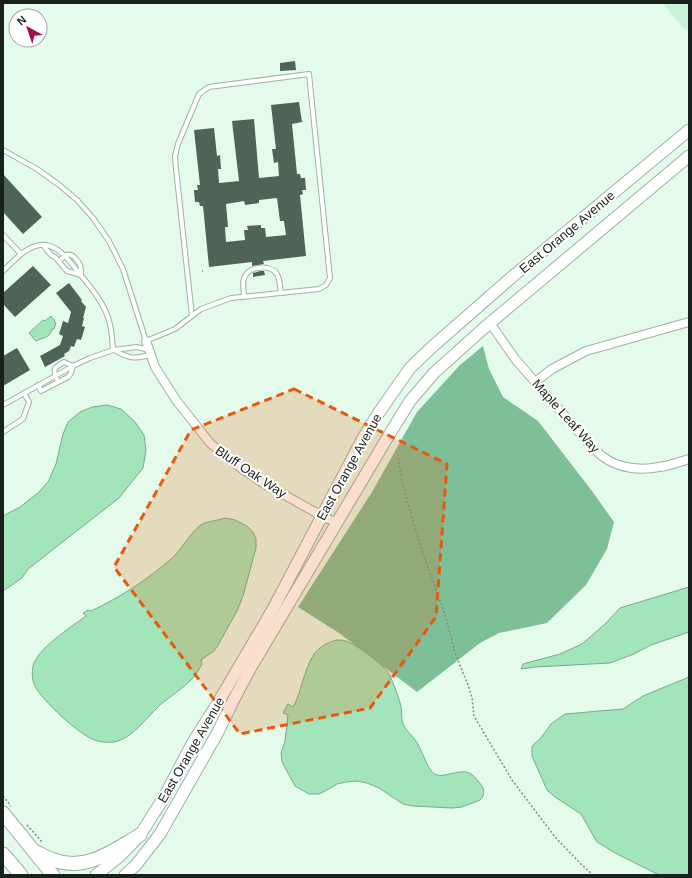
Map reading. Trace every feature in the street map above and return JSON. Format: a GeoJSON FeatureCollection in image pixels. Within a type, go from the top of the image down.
{"type":"FeatureCollection","features":[{"type":"Feature","properties":{"kind":"main road"},"geometry":{"type":"LineString","coordinates":[[8,810],[38,847],[53,860],[64,863],[76,864],[101,857],[140,835]]}},
{"type":"Feature","properties":{"kind":"main road"},"geometry":{"type":"LineString","coordinates":[[38,847],[53,875]]}},
{"type":"Feature","properties":{"kind":"main road"},"geometry":{"type":"LineString","coordinates":[[3,854],[21,875]]}},
{"type":"Feature","properties":{"kind":"street","name":"East Orange Avenue"},"geometry":{"type":"LineString","coordinates":[[96,875],[120,856],[140,835],[163,799],[192,744],[273,609],[363,438],[410,368],[512,277],[689,130]]}},
{"type":"Feature","properties":{"kind":"street","name":"East Orange Avenue"},"geometry":{"type":"LineString","coordinates":[[125,875],[136,865],[160,834],[218,732],[250,668],[410,401],[434,373],[490,323],[689,156]]}},
{"type":"Feature","properties":{"kind":"street"},"geometry":{"type":"LineString","coordinates":[[535,382],[552,369],[586,351],[689,322]]}},
{"type":"Feature","properties":{"kind":"street","name":"Maple Leaf Way"},"geometry":{"type":"LineString","coordinates":[[490,323],[516,360],[590,445],[603,457],[616,464],[630,468],[642,469],[659,467],[689,459]]}},
{"type":"Feature","properties":{"kind":"street","name":"Bluff Oak Way"},"geometry":{"type":"LineString","coordinates":[[146,341],[156,367],[176,400],[210,443],[238,466],[263,483],[337,523]]}},
{"type":"Feature","properties":{"kind":"lane"},"geometry":{"type":"LineString","coordinates":[[3,150],[37,169],[58,184],[77,200],[93,218],[109,241],[123,269],[146,341],[175,329],[192,316],[200,309],[231,298],[319,289],[326,285],[330,278],[309,74],[209,87],[199,94],[178,144],[175,156],[192,316]]}},
{"type":"Feature","properties":{"kind":"lane"},"geometry":{"type":"LineString","coordinates":[[3,235],[21,254]]}},
{"type":"Feature","properties":{"kind":"lane"},"geometry":{"type":"LineString","coordinates":[[42,245],[67,270],[71,273],[80,275]]}},
{"type":"Feature","properties":{"kind":"lane"},"geometry":{"type":"LineString","coordinates":[[3,271],[21,254],[34,247],[42,245],[58,250],[65,256],[98,296],[109,321],[113,350]]}},
{"type":"Feature","properties":{"kind":"lane"},"geometry":{"type":"LineString","coordinates":[[59,261],[65,256]]}},
{"type":"Feature","properties":{"kind":"lane"},"geometry":{"type":"LineString","coordinates":[[244,297],[243,282],[245,276],[250,271],[258,268],[268,268],[278,275],[282,293]]}},
{"type":"Feature","properties":{"kind":"lane"},"geometry":{"type":"LineString","coordinates":[[3,405],[73,366],[113,350],[137,347],[150,352]]}},
{"type":"Feature","properties":{"kind":"lane"},"geometry":{"type":"LineString","coordinates":[[113,350],[131,358],[137,358],[150,352]]}},
{"type":"Feature","properties":{"kind":"lane"},"geometry":{"type":"LineString","coordinates":[[58,382],[55,376],[55,367],[64,362],[73,366]]}},
{"type":"Feature","properties":{"kind":"lane"},"geometry":{"type":"LineString","coordinates":[[38,385],[41,391],[58,382],[71,373],[73,366]]}},
{"type":"Feature","properties":{"kind":"lane"},"geometry":{"type":"LineString","coordinates":[[3,432],[23,419],[29,402],[24,393]]}},
{"type":"Feature","properties":{"kind":"path"},"geometry":{"type":"LineString","coordinates":[[398,458],[402,482],[418,542],[446,618],[455,653],[468,685],[472,698],[474,716],[512,780],[555,837],[593,875]]}},
{"type":"Feature","properties":{"kind":"path"},"geometry":{"type":"LineString","coordinates":[[3,796],[8,810]]}},
{"type":"Feature","properties":{"kind":"path"},"geometry":{"type":"LineString","coordinates":[[27,826],[38,847]]}},
{"type":"Feature","properties":{"kind":"highlighted area"},"geometry":{"type":"Polygon","coordinates":[[[294,389],[447,464],[436,617],[370,708],[240,734],[114,567],[191,430],[294,389]]]}},
{"type":"Feature","properties":{"kind":"shaded area"},"geometry":{"type":"Polygon","coordinates":[[[662,3],[689,3],[689,28],[686,31],[662,3]]]}},
{"type":"Feature","properties":{"kind":"shaded area"},"geometry":{"type":"Polygon","coordinates":[[[51,316],[56,323],[54,329],[52,329],[48,336],[36,341],[29,333],[43,320],[45,321],[51,316]]]}},
{"type":"Feature","properties":{"kind":"shaded area"},"geometry":{"type":"Polygon","coordinates":[[[483,346],[489,369],[503,397],[538,421],[614,522],[607,549],[586,585],[547,623],[499,633],[480,643],[417,692],[339,633],[298,607],[372,492],[417,412],[460,365],[483,346]]]}},
{"type":"Feature","properties":{"kind":"shaded area"},"geometry":{"type":"Polygon","coordinates":[[[107,405],[121,409],[135,422],[144,435],[146,450],[143,468],[119,498],[28,569],[22,578],[3,591],[3,516],[20,507],[38,493],[48,482],[56,464],[63,434],[68,422],[80,412],[92,407],[107,405]]]}},
{"type":"Feature","properties":{"kind":"shaded area"},"geometry":{"type":"Polygon","coordinates":[[[226,518],[235,520],[247,526],[253,532],[256,539],[256,548],[243,596],[237,611],[218,645],[214,651],[201,660],[202,664],[192,679],[161,704],[133,732],[121,740],[105,742],[93,739],[84,734],[57,712],[41,695],[33,681],[32,674],[36,659],[55,639],[86,616],[83,613],[88,610],[91,611],[112,600],[143,581],[162,567],[175,555],[195,530],[204,523],[226,518]]]}},
{"type":"Feature","properties":{"kind":"shaded area"},"geometry":{"type":"Polygon","coordinates":[[[689,587],[689,632],[651,645],[634,654],[610,663],[521,669],[523,664],[560,654],[582,644],[604,625],[620,608],[689,587]]]}},
{"type":"Feature","properties":{"kind":"shaded area"},"geometry":{"type":"Polygon","coordinates":[[[336,640],[346,641],[357,646],[376,660],[386,670],[393,682],[400,702],[403,724],[416,741],[428,766],[434,774],[438,775],[468,772],[478,781],[484,790],[480,800],[462,807],[452,808],[413,806],[403,804],[379,788],[357,781],[337,784],[319,794],[309,794],[295,786],[282,762],[281,753],[285,741],[288,715],[283,713],[288,704],[293,707],[307,667],[315,653],[329,642],[336,640]]]}},
{"type":"Feature","properties":{"kind":"shaded area"},"geometry":{"type":"Polygon","coordinates":[[[689,677],[689,875],[659,875],[597,842],[581,814],[547,790],[532,756],[532,746],[541,738],[551,724],[565,714],[623,709],[643,696],[689,677]]]}},
{"type":"Feature","properties":{"kind":"building"},"geometry":{"type":"Polygon","coordinates":[[[295,61],[296,70],[280,71],[280,63],[295,61]]]}},
{"type":"Feature","properties":{"kind":"building"},"geometry":{"type":"Polygon","coordinates":[[[299,102],[302,122],[292,124],[297,174],[300,174],[301,178],[305,178],[306,190],[302,190],[303,194],[300,195],[306,256],[263,261],[264,264],[252,266],[252,262],[209,267],[203,206],[200,206],[199,202],[195,202],[194,190],[198,190],[197,185],[200,185],[194,130],[214,128],[217,156],[220,155],[221,169],[218,169],[219,183],[239,181],[232,121],[254,119],[259,178],[279,176],[278,162],[274,163],[272,149],[276,149],[271,105],[299,102]],[[277,198],[259,200],[259,203],[245,205],[244,201],[226,204],[228,227],[225,227],[226,242],[245,240],[244,230],[248,230],[247,226],[261,225],[261,228],[265,228],[266,237],[286,235],[284,221],[280,221],[277,198]]]}},
{"type":"Feature","properties":{"kind":"building"},"geometry":{"type":"Polygon","coordinates":[[[3,174],[42,217],[23,234],[3,212],[3,174]]]}},
{"type":"Feature","properties":{"kind":"building"},"geometry":{"type":"Polygon","coordinates":[[[33,266],[51,285],[15,317],[3,304],[3,293],[33,266]]]}},
{"type":"Feature","properties":{"kind":"building"},"geometry":{"type":"Polygon","coordinates":[[[264,271],[265,275],[253,277],[253,273],[264,271]]]}},
{"type":"Feature","properties":{"kind":"building"},"geometry":{"type":"Polygon","coordinates":[[[69,283],[86,307],[82,326],[85,327],[81,340],[77,339],[74,347],[71,346],[69,351],[64,354],[65,356],[45,367],[40,356],[60,345],[63,336],[59,334],[63,321],[68,323],[71,312],[56,293],[69,283]]]}},
{"type":"Feature","properties":{"kind":"building"},"geometry":{"type":"Polygon","coordinates":[[[17,348],[30,370],[3,386],[3,356],[17,348]]]}}]}
